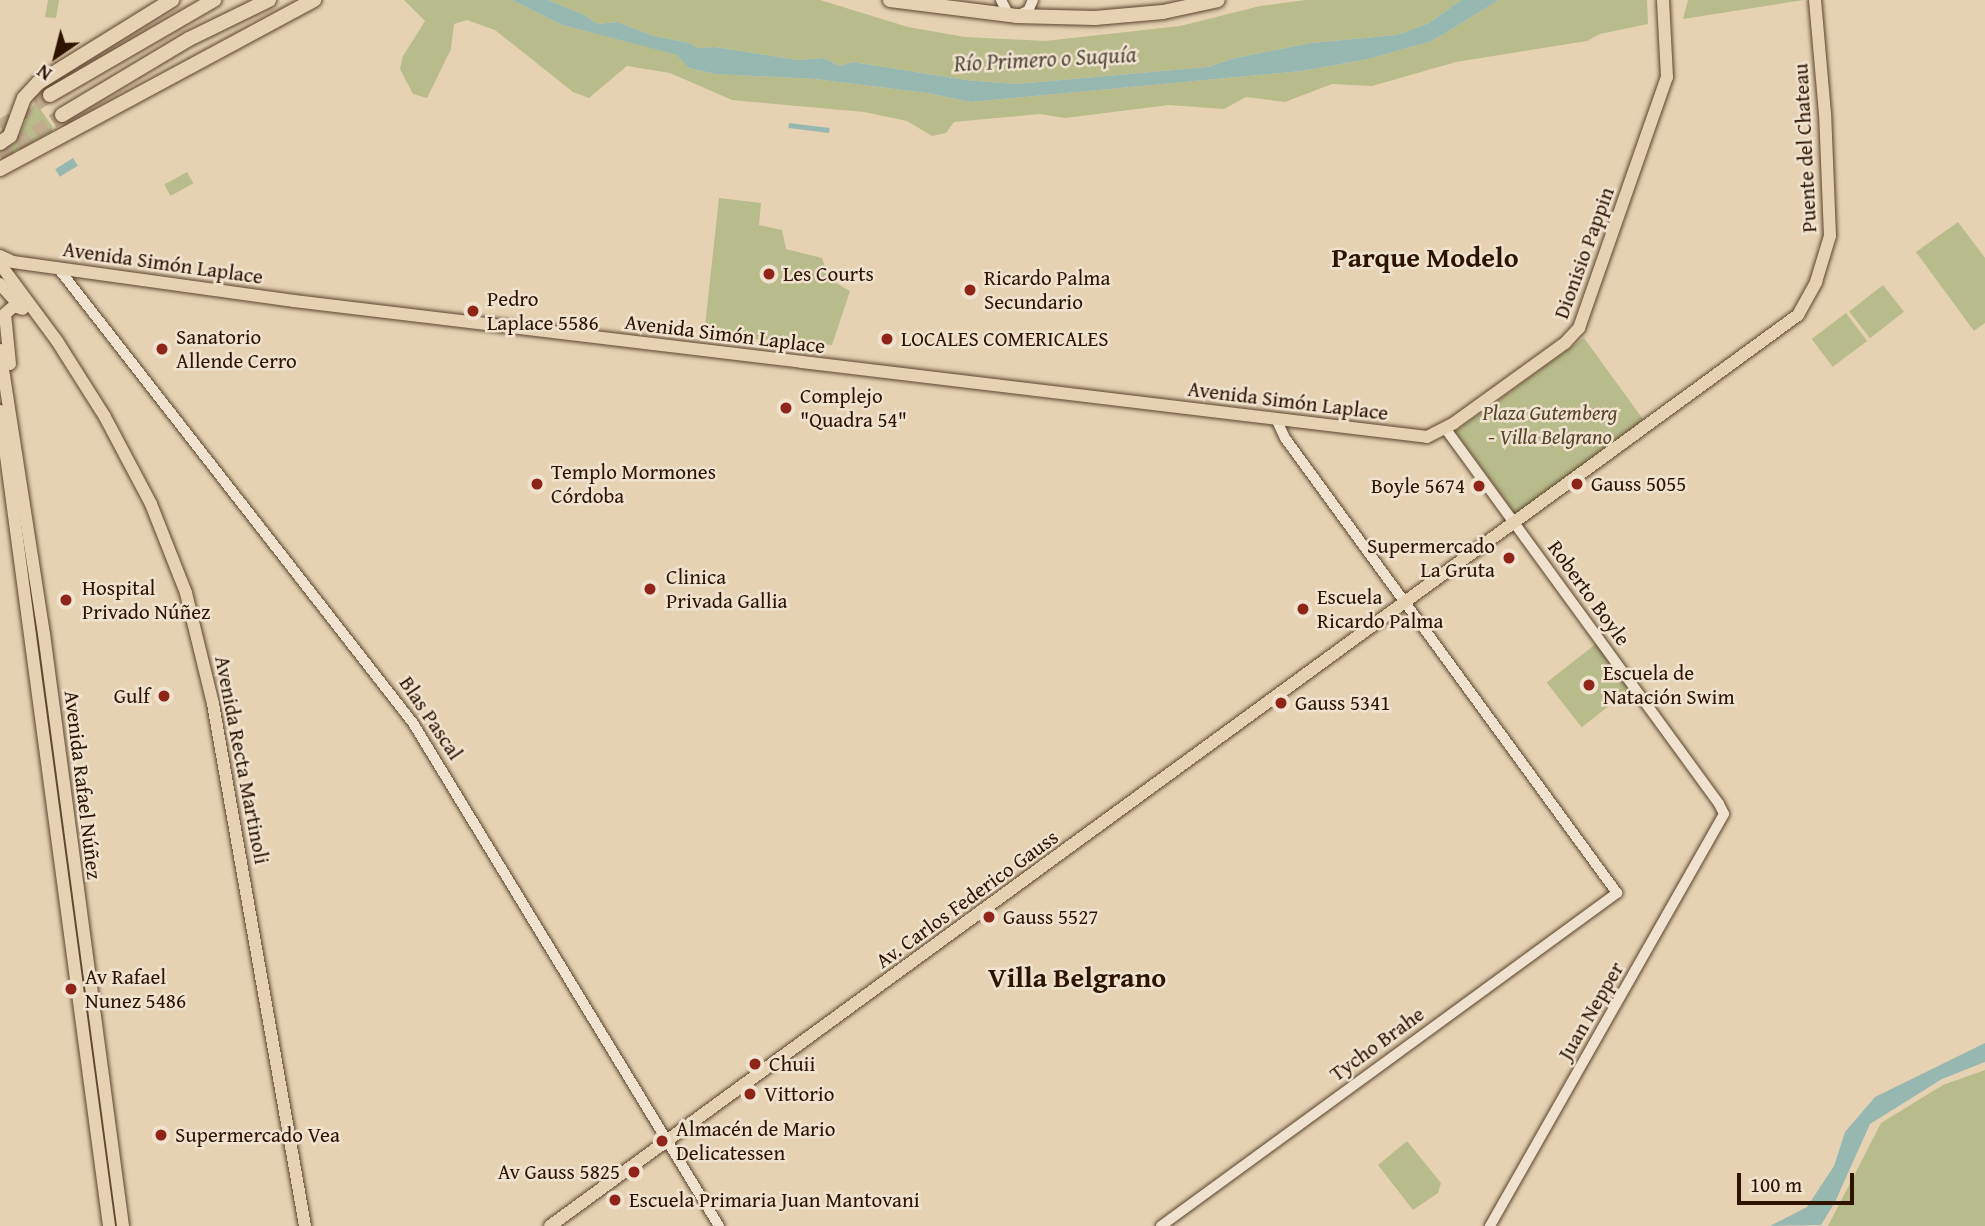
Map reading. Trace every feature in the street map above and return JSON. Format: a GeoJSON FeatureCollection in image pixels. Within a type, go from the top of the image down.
{"type":"FeatureCollection","features":[{"type":"Feature","properties":{"kind":"highway"},"geometry":{"type":"LineString","coordinates":[[0,144],[10,136],[24,98],[38,83],[172,0]]}},
{"type":"Feature","properties":{"kind":"highway"},"geometry":{"type":"LineString","coordinates":[[50,95],[214,0]]}},
{"type":"Feature","properties":{"kind":"highway"},"geometry":{"type":"LineString","coordinates":[[62,115],[189,39],[269,0]]}},
{"type":"Feature","properties":{"kind":"highway"},"geometry":{"type":"LineString","coordinates":[[0,169],[314,0]]}},
{"type":"Feature","properties":{"kind":"highway"},"geometry":{"type":"LineString","coordinates":[[890,0],[1016,16],[1082,18],[1148,14],[1218,0]]}},
{"type":"Feature","properties":{"kind":"highway"},"geometry":{"type":"LineString","coordinates":[[0,127],[10,123],[18,115]]}},
{"type":"Feature","properties":{"kind":"main road","name":"Dionisio Pappin"},"geometry":{"type":"LineString","coordinates":[[1445,428],[1565,343],[1579,328],[1667,77],[1663,0]]}},
{"type":"Feature","properties":{"kind":"main road","name":"Puente del Chateau"},"geometry":{"type":"LineString","coordinates":[[1515,523],[1787,324],[1810,296],[1825,260],[1830,236],[1825,114],[1816,6]]}},
{"type":"Feature","properties":{"kind":"main road","name":"Avenida Simón Laplace"},"geometry":{"type":"LineString","coordinates":[[0,256],[11,262],[294,301],[1423,437],[1445,428]]}},
{"type":"Feature","properties":{"kind":"main road","name":"Avenida Recta Martinoli"},"geometry":{"type":"LineString","coordinates":[[0,264],[57,341],[105,417],[137,475],[168,543],[204,661],[305,1226]]}},
{"type":"Feature","properties":{"kind":"main road","name":"Blas Pascal"},"geometry":{"type":"LineString","coordinates":[[58,268],[413,723],[719,1226]]}},
{"type":"Feature","properties":{"kind":"main road","name":"Avenida Recta Martinoli"},"geometry":{"type":"LineString","coordinates":[[0,284],[49,342],[99,421],[161,546],[183,606],[198,664],[296,1226]]}},
{"type":"Feature","properties":{"kind":"main road"},"geometry":{"type":"LineString","coordinates":[[18,498],[21,439],[4,317],[14,306],[24,310]]}},
{"type":"Feature","properties":{"kind":"main road","name":"Avenida Rafael Núñez"},"geometry":{"type":"LineString","coordinates":[[0,351],[45,746],[109,1226]]}},
{"type":"Feature","properties":{"kind":"main road","name":"Avenida Rafael Núñez"},"geometry":{"type":"LineString","coordinates":[[0,411],[18,498],[56,732],[123,1226]]}},
{"type":"Feature","properties":{"kind":"main road"},"geometry":{"type":"LineString","coordinates":[[1276,419],[1284,438],[1406,603]]}},
{"type":"Feature","properties":{"kind":"main road","name":"Roberto Boyle"},"geometry":{"type":"LineString","coordinates":[[1445,428],[1724,814]]}},
{"type":"Feature","properties":{"kind":"main road"},"geometry":{"type":"LineString","coordinates":[[0,457],[18,498]]}},
{"type":"Feature","properties":{"kind":"main road","name":"Av. Carlos Federico Gauss"},"geometry":{"type":"LineString","coordinates":[[550,1226],[1515,523]]}},
{"type":"Feature","properties":{"kind":"main road","name":"Tycho Brahe"},"geometry":{"type":"LineString","coordinates":[[1161,1226],[1617,893],[1406,603]]}},
{"type":"Feature","properties":{"kind":"main road"},"geometry":{"type":"LineString","coordinates":[[45,746],[51,742],[56,732]]}},
{"type":"Feature","properties":{"kind":"main road"},"geometry":{"type":"LineString","coordinates":[[48,764],[56,773],[62,822],[69,833]]}},
{"type":"Feature","properties":{"kind":"main road"},"geometry":{"type":"LineString","coordinates":[[222,797],[227,806],[233,845],[239,848]]}},
{"type":"Feature","properties":{"kind":"main road","name":"Juan Nepper"},"geometry":{"type":"LineString","coordinates":[[1490,1226],[1724,814]]}},
{"type":"Feature","properties":{"kind":"street"},"geometry":{"type":"LineString","coordinates":[[1001,0],[1007,12],[1016,16],[1028,10],[1033,0]]}},
{"type":"Feature","properties":{"kind":"green space"},"geometry":{"type":"Polygon","coordinates":[[[48,0],[59,0],[56,18],[45,17],[48,0]]]}},
{"type":"Feature","properties":{"kind":"green space"},"geometry":{"type":"Polygon","coordinates":[[[404,0],[512,0],[562,25],[678,55],[689,68],[715,74],[815,79],[927,93],[971,102],[1302,71],[1368,59],[1432,41],[1499,0],[1647,0],[1648,24],[1600,34],[1587,41],[1456,62],[1372,86],[1332,84],[1285,102],[1246,97],[1224,109],[1169,105],[1065,118],[1040,114],[954,122],[946,133],[932,136],[907,121],[864,112],[732,100],[670,73],[627,66],[589,98],[573,92],[495,30],[467,20],[454,24],[451,49],[427,98],[413,94],[400,69],[403,56],[425,21],[404,0]]]}},
{"type":"Feature","properties":{"kind":"green space"},"geometry":{"type":"Polygon","coordinates":[[[548,0],[820,0],[908,27],[965,37],[1045,41],[1180,26],[1260,6],[1305,0],[1461,0],[1429,23],[1397,35],[1311,43],[1235,58],[1208,67],[1015,84],[966,80],[853,62],[840,66],[824,58],[798,60],[715,47],[697,48],[690,43],[654,36],[617,22],[597,24],[585,15],[548,0]]]}},
{"type":"Feature","properties":{"kind":"green space"},"geometry":{"type":"Polygon","coordinates":[[[1688,0],[1804,0],[1683,19],[1688,0]]]}},
{"type":"Feature","properties":{"kind":"green space"},"geometry":{"type":"Polygon","coordinates":[[[36,103],[52,126],[52,132],[9,154],[8,149],[18,139],[31,108],[36,103]]]}},
{"type":"Feature","properties":{"kind":"green space"},"geometry":{"type":"Polygon","coordinates":[[[187,172],[193,183],[171,196],[164,185],[187,172]]]}},
{"type":"Feature","properties":{"kind":"green space","name":"Les Courts"},"geometry":{"type":"Polygon","coordinates":[[[719,198],[761,203],[759,225],[782,230],[786,249],[822,258],[829,279],[850,291],[832,345],[704,335],[719,198]]]}},
{"type":"Feature","properties":{"kind":"green space"},"geometry":{"type":"Polygon","coordinates":[[[1958,222],[1985,258],[1985,323],[1974,331],[1916,252],[1958,222]]]}},
{"type":"Feature","properties":{"kind":"green space"},"geometry":{"type":"Polygon","coordinates":[[[1883,285],[1904,312],[1870,338],[1849,311],[1883,285]]]}},
{"type":"Feature","properties":{"kind":"green space"},"geometry":{"type":"Polygon","coordinates":[[[1846,313],[1867,341],[1833,367],[1812,339],[1846,313]]]}},
{"type":"Feature","properties":{"kind":"green space","name":"Plaza Gutemberg - Villa Belgrano"},"geometry":{"type":"Polygon","coordinates":[[[1584,338],[1644,421],[1515,514],[1455,431],[1584,338]]]}},
{"type":"Feature","properties":{"kind":"green space","name":"Escuela de Natación Swim"},"geometry":{"type":"Polygon","coordinates":[[[1597,643],[1632,688],[1582,727],[1547,682],[1597,643]]]}},
{"type":"Feature","properties":{"kind":"green space"},"geometry":{"type":"Polygon","coordinates":[[[1985,1070],[1985,1226],[1828,1226],[1881,1123],[1943,1085],[1985,1070]]]}},
{"type":"Feature","properties":{"kind":"green space"},"geometry":{"type":"Polygon","coordinates":[[[1407,1141],[1441,1183],[1438,1193],[1413,1210],[1378,1165],[1407,1141]]]}},
{"type":"Feature","properties":{"kind":"water"},"geometry":{"type":"Polygon","coordinates":[[[512,0],[548,0],[585,15],[597,24],[617,22],[654,36],[690,43],[697,48],[715,47],[798,60],[824,58],[840,66],[853,62],[966,80],[1015,84],[1208,67],[1235,58],[1311,43],[1397,35],[1429,23],[1461,0],[1499,0],[1432,41],[1368,59],[1302,71],[971,102],[927,93],[815,79],[715,74],[689,68],[677,55],[562,25],[512,0]]]}},
{"type":"Feature","properties":{"kind":"water"},"geometry":{"type":"Polygon","coordinates":[[[789,123],[830,128],[829,133],[788,128],[789,123]]]}},
{"type":"Feature","properties":{"kind":"water"},"geometry":{"type":"Polygon","coordinates":[[[73,158],[78,166],[60,177],[55,169],[73,158]]]}},
{"type":"Feature","properties":{"kind":"water"},"geometry":{"type":"Polygon","coordinates":[[[1985,1043],[1985,1062],[1942,1079],[1870,1124],[1835,1202],[1821,1225],[1770,1226],[1807,1207],[1834,1166],[1845,1132],[1875,1097],[1985,1043]]]}},
{"type":"Feature","properties":{"kind":"tunnel"},"geometry":{"type":"LineString","coordinates":[[0,127],[50,95]]}},
{"type":"Feature","properties":{"kind":"tunnel"},"geometry":{"type":"LineString","coordinates":[[0,156],[62,115]]}},
{"type":"Feature","properties":{"kind":"place","name":"Les Courts"},"geometry":{"type":"Point","coordinates":[769,274]}},
{"type":"Feature","properties":{"kind":"place","name":"Ricardo Palma Secundario"},"geometry":{"type":"Point","coordinates":[970,290]}},
{"type":"Feature","properties":{"kind":"place","name":"Pedro Laplace 5586"},"geometry":{"type":"Point","coordinates":[473,311]}},
{"type":"Feature","properties":{"kind":"place","name":"LOCALES COMERICALES"},"geometry":{"type":"Point","coordinates":[887,339]}},
{"type":"Feature","properties":{"kind":"place","name":"Sanatorio Allende Cerro"},"geometry":{"type":"Point","coordinates":[162,349]}},
{"type":"Feature","properties":{"kind":"place","name":"Complejo \"Quadra 54\""},"geometry":{"type":"Point","coordinates":[786,408]}},
{"type":"Feature","properties":{"kind":"place","name":"Templo Mormones Córdoba"},"geometry":{"type":"Point","coordinates":[537,484]}},
{"type":"Feature","properties":{"kind":"place","name":"Gauss 5055"},"geometry":{"type":"Point","coordinates":[1577,484]}},
{"type":"Feature","properties":{"kind":"place","name":"Boyle 5674"},"geometry":{"type":"Point","coordinates":[1479,486]}},
{"type":"Feature","properties":{"kind":"place","name":"Supermercado La Gruta"},"geometry":{"type":"Point","coordinates":[1509,558]}},
{"type":"Feature","properties":{"kind":"place","name":"Clinica Privada Gallia"},"geometry":{"type":"Point","coordinates":[650,589]}},
{"type":"Feature","properties":{"kind":"place","name":"Hospital Privado Núñez"},"geometry":{"type":"Point","coordinates":[66,600]}},
{"type":"Feature","properties":{"kind":"place","name":"Escuela Ricardo Palma"},"geometry":{"type":"Point","coordinates":[1303,609]}},
{"type":"Feature","properties":{"kind":"place","name":"Escuela de Natación Swim"},"geometry":{"type":"Point","coordinates":[1589,685]}},
{"type":"Feature","properties":{"kind":"place","name":"Gulf"},"geometry":{"type":"Point","coordinates":[164,696]}},
{"type":"Feature","properties":{"kind":"place","name":"Gauss 5341"},"geometry":{"type":"Point","coordinates":[1281,703]}},
{"type":"Feature","properties":{"kind":"place","name":"Gauss 5527"},"geometry":{"type":"Point","coordinates":[989,917]}},
{"type":"Feature","properties":{"kind":"place","name":"Av Rafael Nunez 5486"},"geometry":{"type":"Point","coordinates":[71,989]}},
{"type":"Feature","properties":{"kind":"place","name":"Chuii"},"geometry":{"type":"Point","coordinates":[755,1064]}},
{"type":"Feature","properties":{"kind":"place","name":"Vittorio"},"geometry":{"type":"Point","coordinates":[750,1094]}},
{"type":"Feature","properties":{"kind":"place","name":"Supermercado Vea"},"geometry":{"type":"Point","coordinates":[161,1135]}},
{"type":"Feature","properties":{"kind":"place","name":"Almacén de Mario Delicatessen"},"geometry":{"type":"Point","coordinates":[662,1141]}},
{"type":"Feature","properties":{"kind":"place","name":"Av Gauss 5825"},"geometry":{"type":"Point","coordinates":[634,1172]}},
{"type":"Feature","properties":{"kind":"place","name":"Escuela Primaria Juan Mantovani"},"geometry":{"type":"Point","coordinates":[615,1200]}},
{"type":"Feature","properties":{"kind":"district","name":"Parque Modelo"},"geometry":{"type":"Point","coordinates":[1425,257]}},
{"type":"Feature","properties":{"kind":"district","name":"Villa Belgrano"},"geometry":{"type":"Point","coordinates":[1077,977]}},
{"type":"Feature","properties":{"kind":"water label","name":"Río Primero o Suquía"},"geometry":{"type":"Point","coordinates":[1045,59]}}]}
